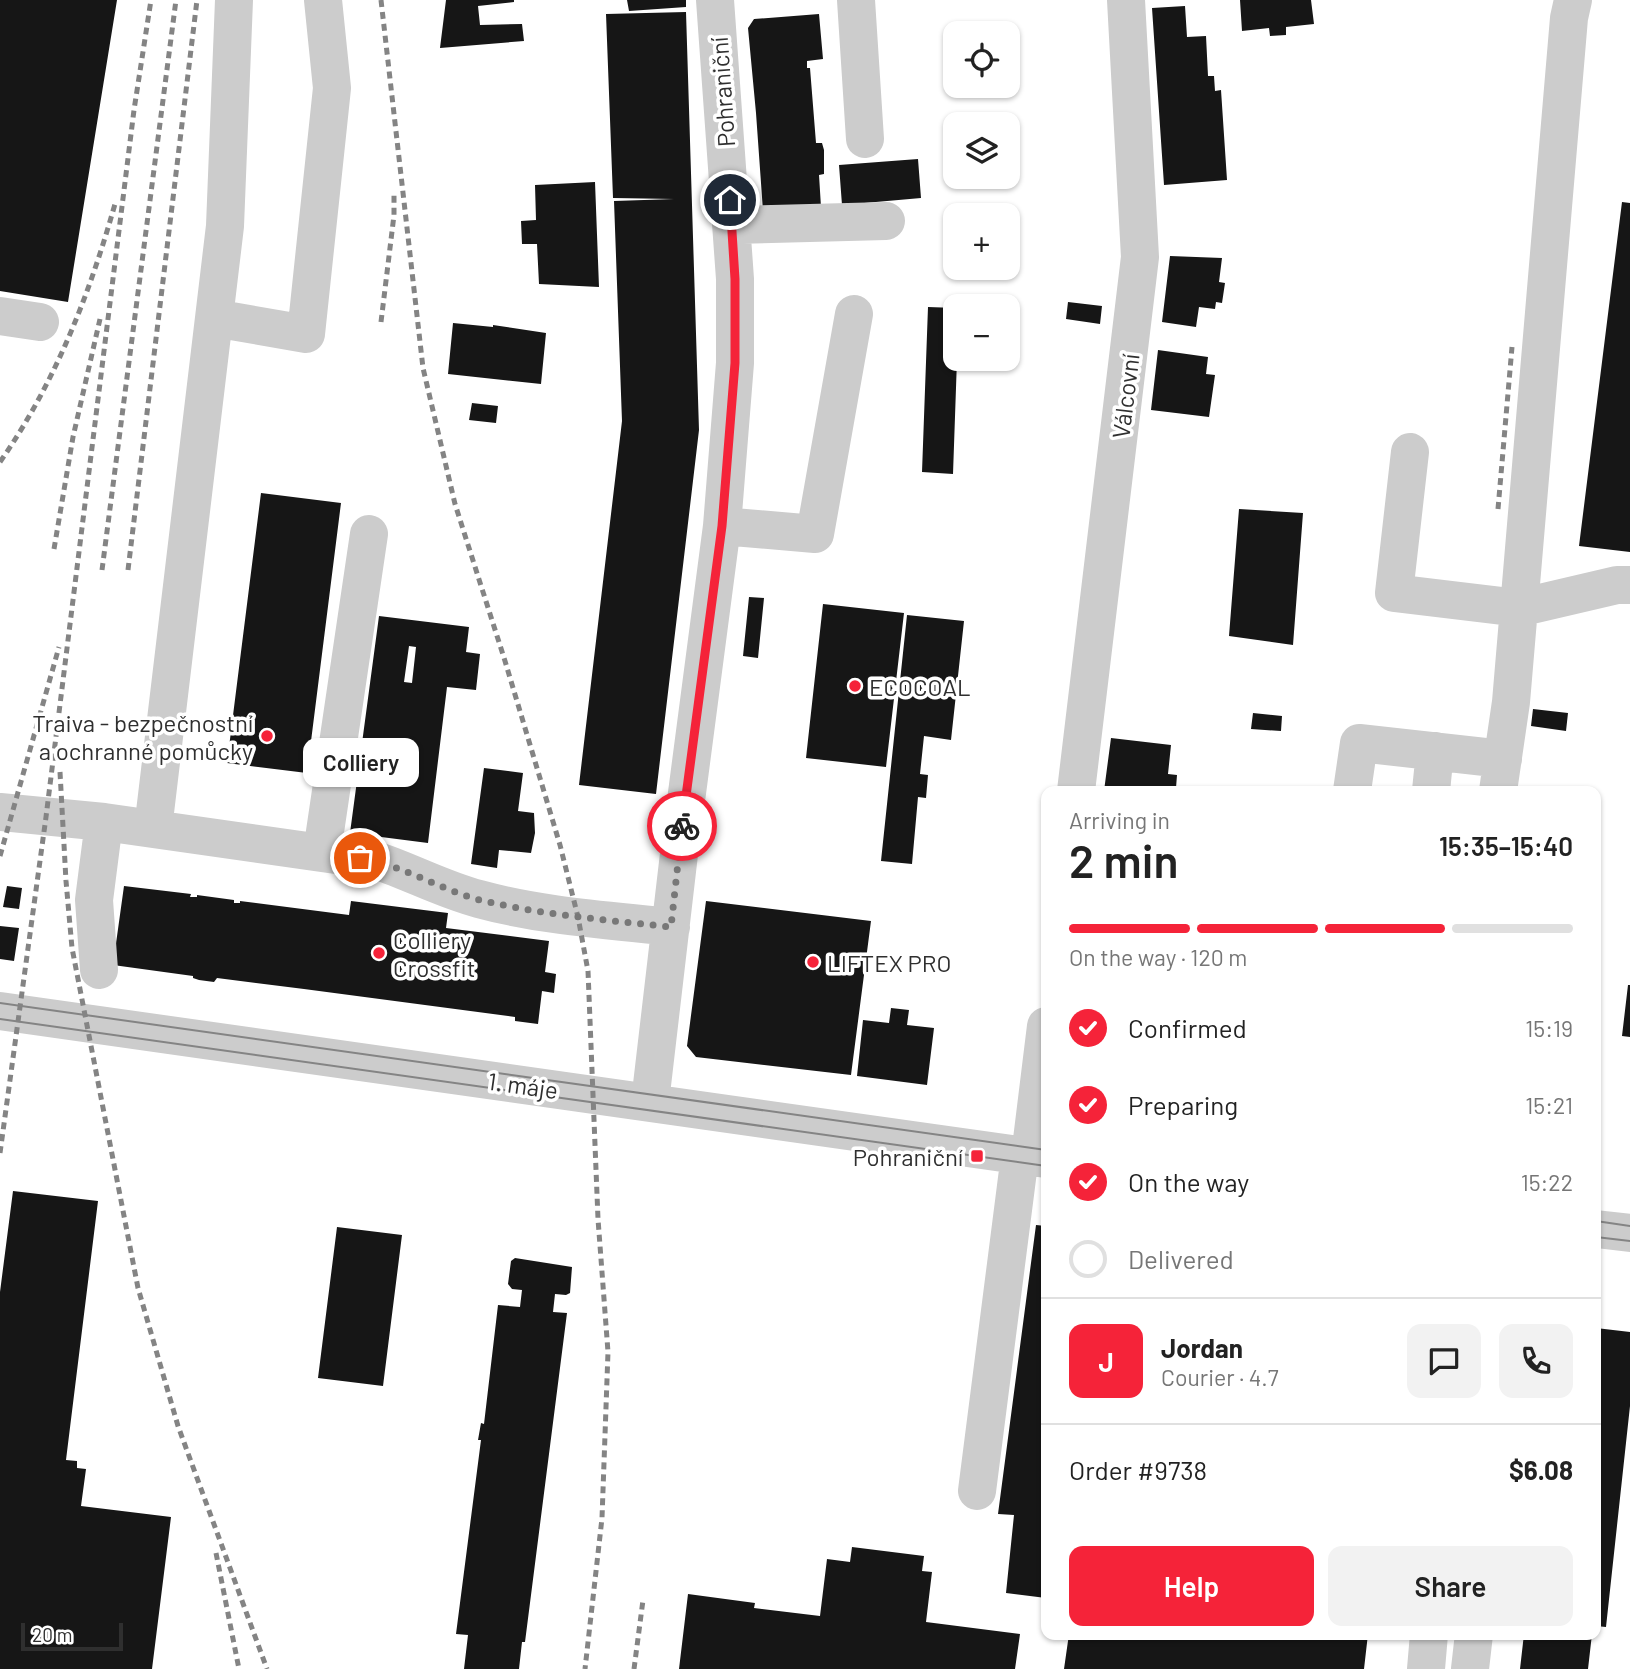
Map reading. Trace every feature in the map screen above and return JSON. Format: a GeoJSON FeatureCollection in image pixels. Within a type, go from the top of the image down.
{"type":"FeatureCollection","features":[{"type":"Feature","properties":{"kind":"street"},"geometry":{"type":"LineString","coordinates":[[153,829],[225,226],[234,0]]}},
{"type":"Feature","properties":{"kind":"street"},"geometry":{"type":"LineString","coordinates":[[214,318],[306,334],[332,88],[323,0]]}},
{"type":"Feature","properties":{"kind":"street","name":"Pohraniční"},"geometry":{"type":"LineString","coordinates":[[650,1102],[722,526],[735,363],[735,279],[715,0]]}},
{"type":"Feature","properties":{"kind":"street"},"geometry":{"type":"LineString","coordinates":[[856,0],[865,139]]}},
{"type":"Feature","properties":{"kind":"street","name":"Válcovní"},"geometry":{"type":"LineString","coordinates":[[1077,786],[1140,257],[1126,0]]}},
{"type":"Feature","properties":{"kind":"street"},"geometry":{"type":"LineString","coordinates":[[1353,786],[1359,743],[1434,751],[1501,775],[1519,608],[1557,153],[1573,0]]}},
{"type":"Feature","properties":{"kind":"street"},"geometry":{"type":"LineString","coordinates":[[732,225],[886,220]]}},
{"type":"Feature","properties":{"kind":"street"},"geometry":{"type":"LineString","coordinates":[[722,526],[814,534],[854,314]]}},
{"type":"Feature","properties":{"kind":"street"},"geometry":{"type":"LineString","coordinates":[[0,316],[40,322]]}},
{"type":"Feature","properties":{"kind":"street"},"geometry":{"type":"LineString","coordinates":[[1410,452],[1394,593],[1519,608],[1617,585],[1630,585]]}},
{"type":"Feature","properties":{"kind":"street"},"geometry":{"type":"LineString","coordinates":[[322,852],[369,534]]}},
{"type":"Feature","properties":{"kind":"street"},"geometry":{"type":"LineString","coordinates":[[1431,786],[1434,751]]}},
{"type":"Feature","properties":{"kind":"street"},"geometry":{"type":"LineString","coordinates":[[0,812],[104,822],[378,861],[480,900],[578,917],[671,927]]}},
{"type":"Feature","properties":{"kind":"street"},"geometry":{"type":"LineString","coordinates":[[99,970],[94,900],[104,822]]}},
{"type":"Feature","properties":{"kind":"street","name":"1. máje"},"geometry":{"type":"LineString","coordinates":[[0,1011],[1032,1157]]}},
{"type":"Feature","properties":{"kind":"street"},"geometry":{"type":"LineString","coordinates":[[977,1491],[1032,1157],[1041,1073]]}},
{"type":"Feature","properties":{"kind":"street"},"geometry":{"type":"LineString","coordinates":[[1601,1230],[1630,1233]]}},
{"type":"Feature","properties":{"kind":"street"},"geometry":{"type":"LineString","coordinates":[[1426,1669],[1428,1640]]}},
{"type":"Feature","properties":{"kind":"street"},"geometry":{"type":"LineString","coordinates":[[1470,1669],[1473,1640]]}},
{"type":"Feature","properties":{"kind":"building"},"geometry":{"type":"Polygon","coordinates":[[[0,0],[117,0],[68,302],[0,291],[0,0]]]}},
{"type":"Feature","properties":{"kind":"building"},"geometry":{"type":"Polygon","coordinates":[[[446,0],[514,0],[478,6],[480,25],[522,24],[524,41],[440,48],[446,0]]]}},
{"type":"Feature","properties":{"kind":"building"},"geometry":{"type":"Polygon","coordinates":[[[627,0],[686,0],[686,7],[629,11],[627,0]]]}},
{"type":"Feature","properties":{"kind":"building"},"geometry":{"type":"Polygon","coordinates":[[[1240,0],[1311,0],[1314,24],[1286,27],[1286,35],[1270,36],[1269,28],[1242,31],[1240,0]]]}},
{"type":"Feature","properties":{"kind":"building"},"geometry":{"type":"Polygon","coordinates":[[[1185,6],[1187,37],[1206,36],[1208,76],[1214,76],[1215,91],[1221,90],[1227,180],[1164,185],[1152,8],[1185,6]]]}},
{"type":"Feature","properties":{"kind":"building"},"geometry":{"type":"Polygon","coordinates":[[[686,12],[699,430],[656,794],[579,785],[622,421],[614,201],[674,199],[613,198],[606,14],[686,12]]]}},
{"type":"Feature","properties":{"kind":"building"},"geometry":{"type":"Polygon","coordinates":[[[819,14],[823,59],[807,61],[807,68],[810,68],[816,143],[822,143],[824,150],[824,174],[819,175],[821,207],[763,211],[748,28],[754,19],[819,14]]]}},
{"type":"Feature","properties":{"kind":"building"},"geometry":{"type":"Polygon","coordinates":[[[918,159],[921,198],[842,205],[839,165],[918,159]]]}},
{"type":"Feature","properties":{"kind":"building"},"geometry":{"type":"Polygon","coordinates":[[[595,182],[599,287],[539,284],[537,244],[522,244],[521,221],[536,220],[535,185],[595,182]]]}},
{"type":"Feature","properties":{"kind":"building"},"geometry":{"type":"Polygon","coordinates":[[[1622,202],[1630,203],[1630,552],[1579,546],[1622,202]]]}},
{"type":"Feature","properties":{"kind":"building"},"geometry":{"type":"Polygon","coordinates":[[[1170,256],[1222,258],[1219,282],[1225,283],[1222,303],[1216,302],[1215,309],[1199,307],[1196,327],[1162,322],[1170,256]]]}},
{"type":"Feature","properties":{"kind":"building"},"geometry":{"type":"Polygon","coordinates":[[[1068,302],[1102,306],[1100,324],[1066,319],[1068,302]]]}},
{"type":"Feature","properties":{"kind":"building"},"geometry":{"type":"Polygon","coordinates":[[[928,307],[943,308],[943,371],[957,371],[953,474],[922,472],[928,307]]]}},
{"type":"Feature","properties":{"kind":"building"},"geometry":{"type":"Polygon","coordinates":[[[453,323],[493,325],[546,333],[541,384],[448,374],[453,323]]]}},
{"type":"Feature","properties":{"kind":"building"},"geometry":{"type":"Polygon","coordinates":[[[1158,350],[1208,357],[1206,374],[1215,375],[1209,417],[1151,410],[1158,350]]]}},
{"type":"Feature","properties":{"kind":"building"},"geometry":{"type":"Polygon","coordinates":[[[472,403],[498,406],[496,423],[469,420],[472,403]]]}},
{"type":"Feature","properties":{"kind":"building"},"geometry":{"type":"Polygon","coordinates":[[[261,493],[341,503],[307,773],[227,763],[261,493]]]}},
{"type":"Feature","properties":{"kind":"building"},"geometry":{"type":"Polygon","coordinates":[[[1239,509],[1303,513],[1293,645],[1229,636],[1239,509]]]}},
{"type":"Feature","properties":{"kind":"building"},"geometry":{"type":"Polygon","coordinates":[[[749,597],[764,598],[758,658],[743,656],[749,597]]]}},
{"type":"Feature","properties":{"kind":"building","name":"ECOCOAL"},"geometry":{"type":"Polygon","coordinates":[[[823,604],[904,613],[886,767],[806,758],[823,604]]]}},
{"type":"Feature","properties":{"kind":"building"},"geometry":{"type":"Polygon","coordinates":[[[907,615],[964,621],[951,740],[924,736],[920,774],[928,775],[926,798],[918,797],[912,864],[881,861],[907,615]]]}},
{"type":"Feature","properties":{"kind":"building"},"geometry":{"type":"Polygon","coordinates":[[[379,616],[469,627],[466,652],[480,654],[476,690],[447,687],[428,843],[350,833],[379,616]],[[409,646],[404,682],[412,683],[416,647],[409,646]]]}},
{"type":"Feature","properties":{"kind":"building"},"geometry":{"type":"Polygon","coordinates":[[[1533,709],[1568,713],[1566,731],[1531,726],[1533,709]]]}},
{"type":"Feature","properties":{"kind":"building"},"geometry":{"type":"Polygon","coordinates":[[[1253,713],[1282,716],[1281,731],[1251,729],[1253,713]]]}},
{"type":"Feature","properties":{"kind":"building"},"geometry":{"type":"Polygon","coordinates":[[[1111,738],[1171,745],[1168,774],[1177,775],[1176,786],[1105,786],[1111,738]]]}},
{"type":"Feature","properties":{"kind":"building"},"geometry":{"type":"Polygon","coordinates":[[[484,768],[523,773],[518,811],[534,813],[535,833],[531,853],[499,850],[497,868],[471,864],[484,768]]]}},
{"type":"Feature","properties":{"kind":"building"},"geometry":{"type":"Polygon","coordinates":[[[7,886],[22,888],[19,909],[3,907],[7,886]]]}},
{"type":"Feature","properties":{"kind":"building"},"geometry":{"type":"Polygon","coordinates":[[[124,886],[191,894],[190,897],[197,895],[234,900],[234,903],[240,901],[349,915],[351,901],[448,913],[446,928],[549,941],[545,972],[556,974],[554,993],[542,991],[538,1024],[515,1021],[515,1017],[217,978],[214,982],[199,980],[193,976],[113,965],[124,886]]]}},
{"type":"Feature","properties":{"kind":"building"},"geometry":{"type":"Polygon","coordinates":[[[706,901],[871,921],[851,1075],[696,1057],[687,1046],[706,901]]]}},
{"type":"Feature","properties":{"kind":"building"},"geometry":{"type":"Polygon","coordinates":[[[0,926],[19,928],[14,961],[0,959],[0,926]]]}},
{"type":"Feature","properties":{"kind":"building"},"geometry":{"type":"Polygon","coordinates":[[[1630,985],[1630,1037],[1622,1036],[1630,985]]]}},
{"type":"Feature","properties":{"kind":"building"},"geometry":{"type":"Polygon","coordinates":[[[891,1008],[909,1010],[907,1025],[934,1028],[927,1085],[857,1076],[863,1020],[889,1023],[891,1008]]]}},
{"type":"Feature","properties":{"kind":"building"},"geometry":{"type":"Polygon","coordinates":[[[13,1191],[98,1201],[66,1460],[77,1461],[77,1468],[86,1469],[81,1506],[171,1517],[152,1669],[0,1669],[0,1292],[13,1191]]]}},
{"type":"Feature","properties":{"kind":"building"},"geometry":{"type":"Polygon","coordinates":[[[1036,1225],[1041,1226],[1041,1597],[1006,1593],[1014,1515],[998,1514],[1036,1225]]]}},
{"type":"Feature","properties":{"kind":"building"},"geometry":{"type":"Polygon","coordinates":[[[337,1227],[402,1235],[383,1386],[318,1378],[337,1227]]]}},
{"type":"Feature","properties":{"kind":"building"},"geometry":{"type":"Polygon","coordinates":[[[515,1258],[572,1267],[570,1293],[555,1294],[553,1312],[567,1313],[525,1642],[522,1642],[519,1669],[464,1669],[468,1635],[456,1634],[481,1440],[478,1440],[481,1423],[484,1424],[498,1305],[520,1307],[522,1290],[512,1289],[508,1284],[511,1261],[515,1258]]]}},
{"type":"Feature","properties":{"kind":"building"},"geometry":{"type":"Polygon","coordinates":[[[1601,1329],[1630,1332],[1630,1406],[1606,1627],[1601,1626],[1601,1329]]]}},
{"type":"Feature","properties":{"kind":"building"},"geometry":{"type":"Polygon","coordinates":[[[852,1547],[924,1556],[922,1571],[932,1572],[926,1622],[1020,1634],[1015,1669],[679,1669],[688,1594],[755,1603],[754,1608],[820,1616],[827,1559],[850,1562],[852,1547]]]}},
{"type":"Feature","properties":{"kind":"building"},"geometry":{"type":"Polygon","coordinates":[[[1068,1640],[1367,1640],[1364,1669],[1064,1669],[1068,1640]]]}},
{"type":"Feature","properties":{"kind":"building"},"geometry":{"type":"Polygon","coordinates":[[[1523,1640],[1591,1640],[1588,1669],[1520,1669],[1523,1640]]]}},
{"type":"Feature","properties":{"kind":"tram line"},"geometry":{"type":"LineString","coordinates":[[0,1003],[1041,1149]]}},
{"type":"Feature","properties":{"kind":"tram line"},"geometry":{"type":"LineString","coordinates":[[0,1019],[1041,1165]]}},
{"type":"Feature","properties":{"kind":"tram line"},"geometry":{"type":"LineString","coordinates":[[1601,1222],[1630,1226]]}},
{"type":"Feature","properties":{"kind":"tram line"},"geometry":{"type":"LineString","coordinates":[[1601,1238],[1630,1241]]}},
{"type":"Feature","properties":{"kind":"railway"},"geometry":{"type":"LineString","coordinates":[[0,1153],[46,817],[134,110],[151,0]]}},
{"type":"Feature","properties":{"kind":"railway"},"geometry":{"type":"LineString","coordinates":[[102,570],[176,0]]}},
{"type":"Feature","properties":{"kind":"railway"},"geometry":{"type":"LineString","coordinates":[[128,570],[197,0]]}},
{"type":"Feature","properties":{"kind":"railway"},"geometry":{"type":"LineString","coordinates":[[381,0],[423,368],[455,504],[560,845],[588,971],[598,1219],[608,1352],[602,1518],[585,1669]]}},
{"type":"Feature","properties":{"kind":"railway"},"geometry":{"type":"LineString","coordinates":[[381,322],[394,215],[394,193]]}},
{"type":"Feature","properties":{"kind":"railway"},"geometry":{"type":"LineString","coordinates":[[0,462],[54,370],[82,305],[115,204]]}},
{"type":"Feature","properties":{"kind":"railway"},"geometry":{"type":"LineString","coordinates":[[54,549],[73,437],[100,319]]}},
{"type":"Feature","properties":{"kind":"railway"},"geometry":{"type":"LineString","coordinates":[[1498,509],[1512,347]]}},
{"type":"Feature","properties":{"kind":"railway"},"geometry":{"type":"LineString","coordinates":[[0,856],[59,647]]}},
{"type":"Feature","properties":{"kind":"railway"},"geometry":{"type":"LineString","coordinates":[[60,772],[72,948],[138,1288],[178,1426],[267,1669]]}},
{"type":"Feature","properties":{"kind":"railway"},"geometry":{"type":"LineString","coordinates":[[216,1553],[239,1669]]}},
{"type":"Feature","properties":{"kind":"railway"},"geometry":{"type":"LineString","coordinates":[[634,1669],[643,1600]]}},
{"type":"Feature","properties":{"kind":"way so far"},"geometry":{"type":"LineString","coordinates":[[360,858],[414,873],[444,888],[480,900],[578,917],[671,927],[682,826]]}},
{"type":"Feature","properties":{"kind":"place","name":"ECOCOAL"},"geometry":{"type":"Point","coordinates":[855,686]}},
{"type":"Feature","properties":{"kind":"place","name":"Traiva - bezpečnostní a ochranné pomůcky"},"geometry":{"type":"Point","coordinates":[267,736]}},
{"type":"Feature","properties":{"kind":"place","name":"Colliery"},"geometry":{"type":"Point","coordinates":[360,858]}},
{"type":"Feature","properties":{"kind":"place","name":"Colliery Crossfit"},"geometry":{"type":"Point","coordinates":[379,953]}},
{"type":"Feature","properties":{"kind":"place","name":"LIFTEX PRO"},"geometry":{"type":"Point","coordinates":[813,962]}},
{"type":"Feature","properties":{"kind":"place","name":"Pohraniční"},"geometry":{"type":"Point","coordinates":[977,1156]}},
{"type":"Feature","properties":{"kind":"route"},"geometry":{"type":"LineString","coordinates":[[682,826],[722,526],[735,363],[735,279],[730,200]]}}]}
